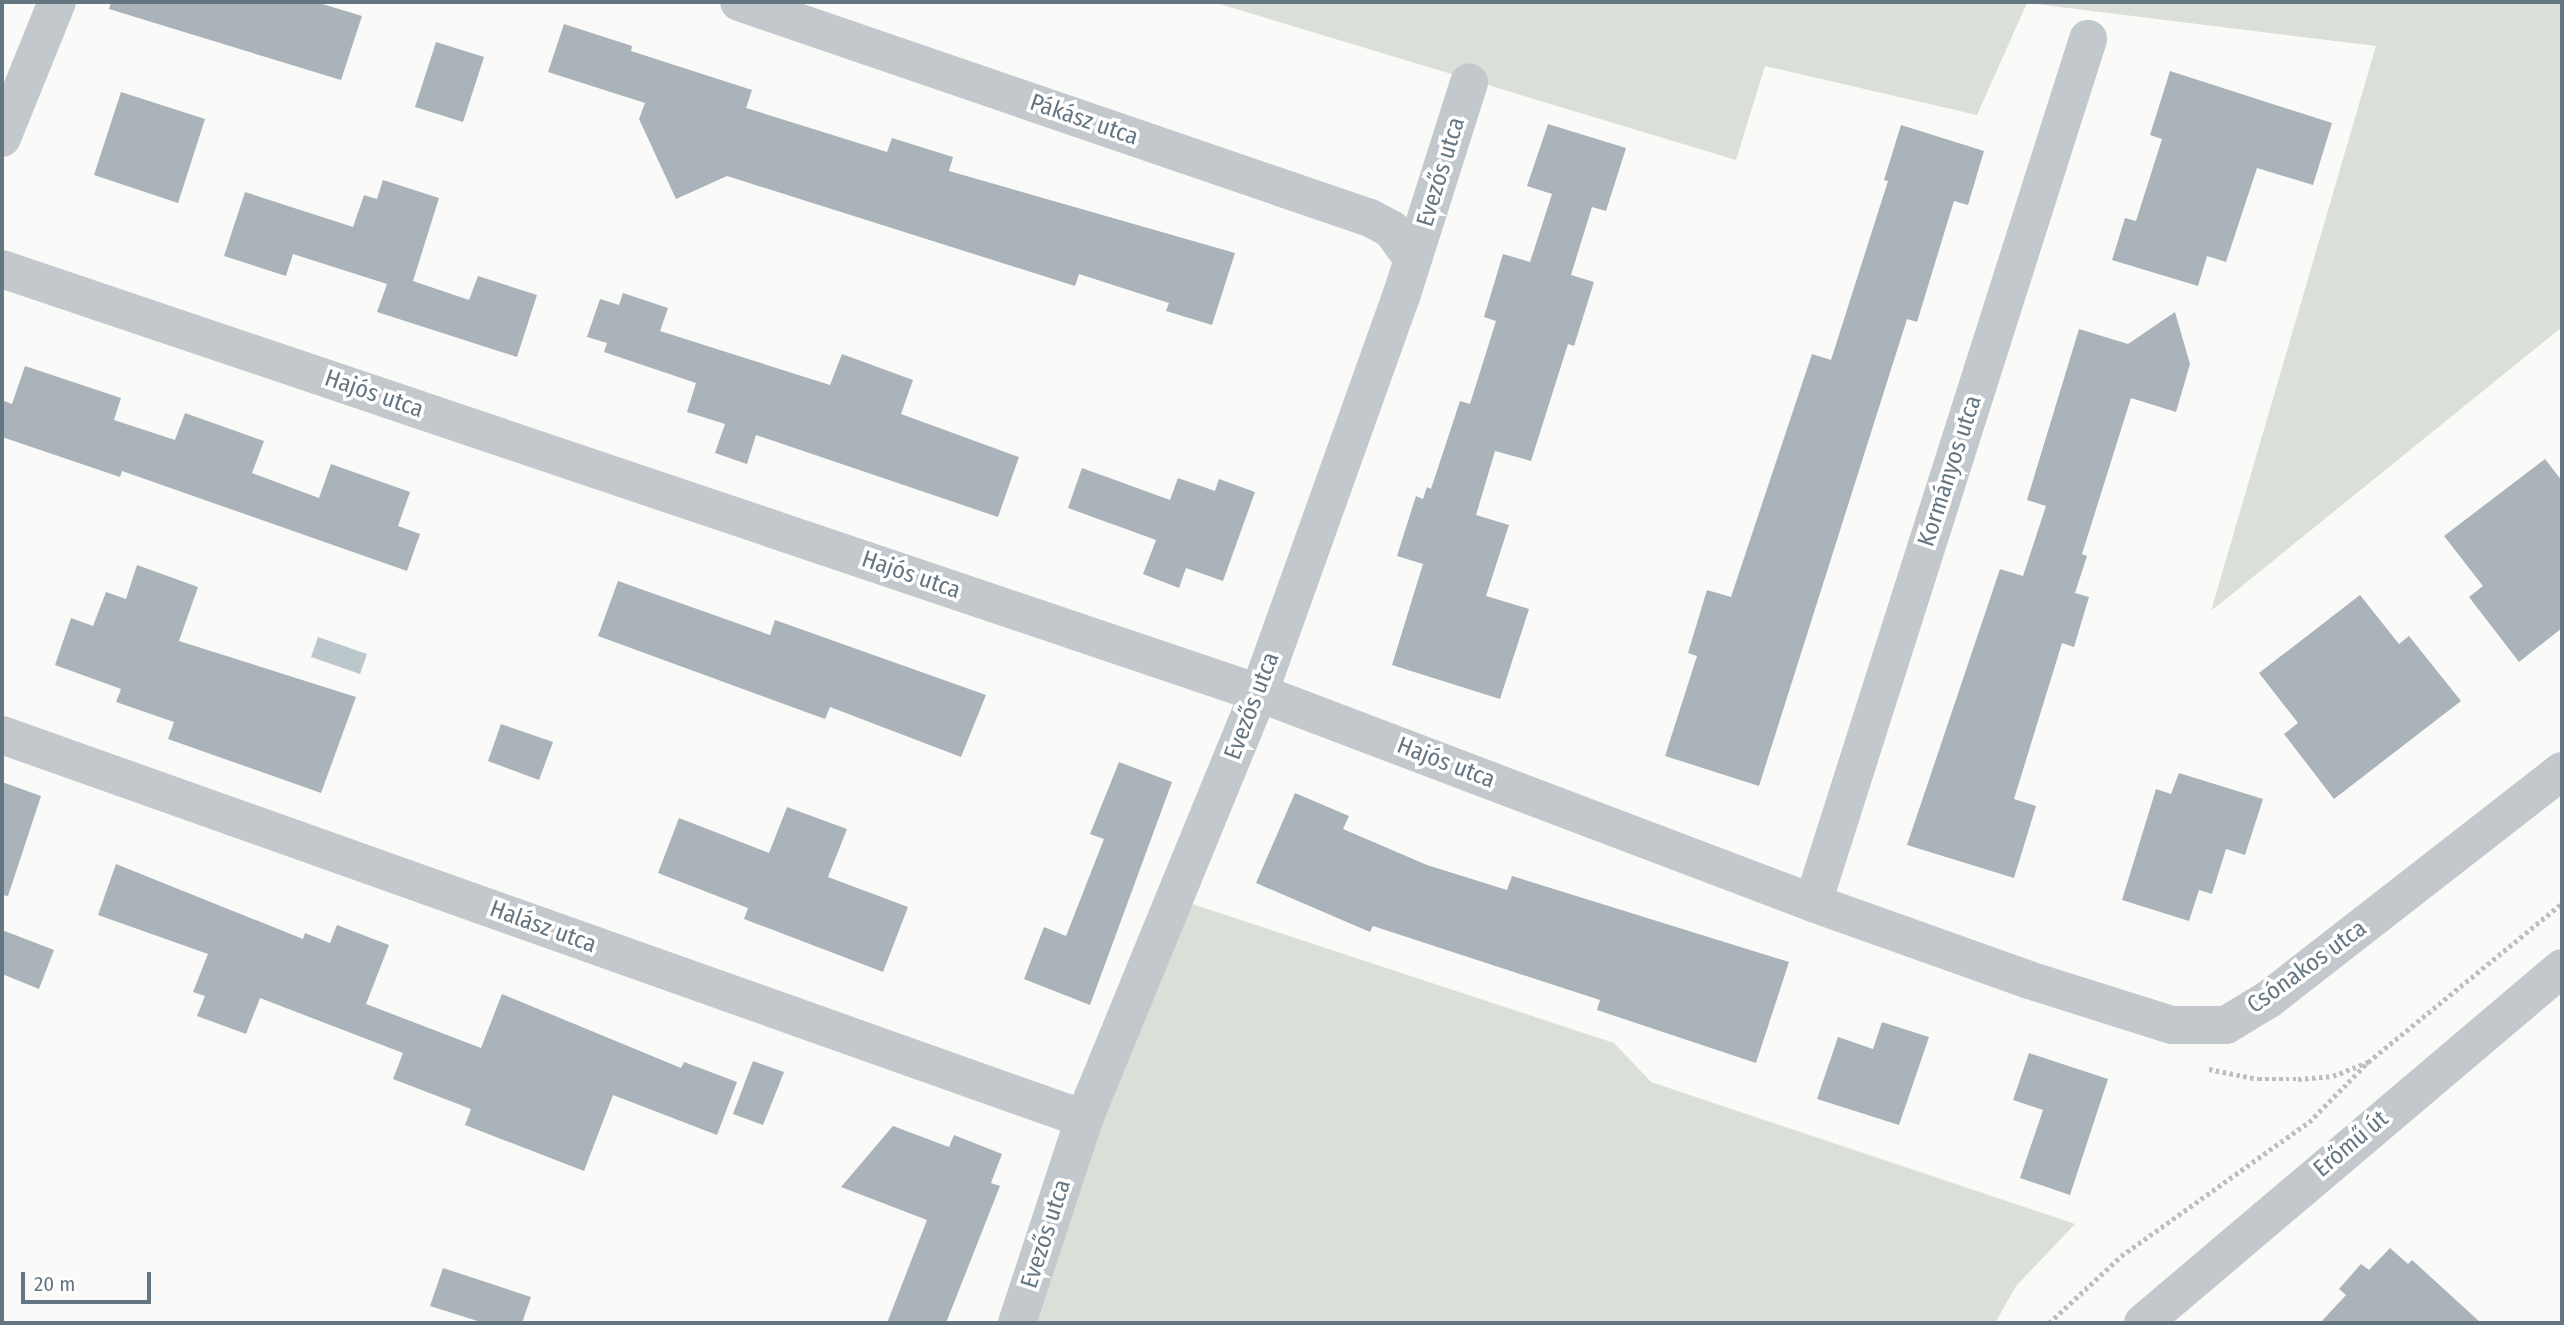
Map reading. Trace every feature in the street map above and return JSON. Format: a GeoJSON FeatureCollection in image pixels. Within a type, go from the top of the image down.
{"type":"FeatureCollection","features":[{"type":"Feature","properties":{"kind":"street"},"geometry":{"type":"LineString","coordinates":[[2,138],[57,2]]}},
{"type":"Feature","properties":{"kind":"street","name":"Pákász utca"},"geometry":{"type":"LineString","coordinates":[[739,2],[1370,218],[1391,229],[1413,259]]}},
{"type":"Feature","properties":{"kind":"street","name":"Kormányos utca"},"geometry":{"type":"LineString","coordinates":[[1813,903],[2088,39]]}},
{"type":"Feature","properties":{"kind":"street","name":"Evezős utca"},"geometry":{"type":"LineString","coordinates":[[1017,1323],[1084,1119],[1259,693],[1413,259],[1469,82]]}},
{"type":"Feature","properties":{"kind":"street","name":"Hajós utca"},"geometry":{"type":"LineString","coordinates":[[2,269],[1259,693],[1813,903]]}},
{"type":"Feature","properties":{"kind":"street","name":"Halász utca"},"geometry":{"type":"LineString","coordinates":[[2,735],[1084,1119]]}},
{"type":"Feature","properties":{"kind":"street","name":"Csónakos utca"},"geometry":{"type":"LineString","coordinates":[[1813,903],[2029,980],[2172,1025],[2226,1025],[2269,999],[2562,771]]}},
{"type":"Feature","properties":{"kind":"street","name":"Erőmű út"},"geometry":{"type":"LineString","coordinates":[[2143,1323],[2562,968]]}},
{"type":"Feature","properties":{"kind":"path"},"geometry":{"type":"LineString","coordinates":[[2049,1323],[2122,1256],[2309,1122],[2368,1062],[2562,903]]}},
{"type":"Feature","properties":{"kind":"shaded area"},"geometry":{"type":"Polygon","coordinates":[[[1213,2],[2562,2],[2562,327],[2211,611],[2376,46],[2027,3],[1977,115],[1765,66],[1736,160],[1213,2]]]}},
{"type":"Feature","properties":{"kind":"shaded area"},"geometry":{"type":"Polygon","coordinates":[[[318,637],[367,654],[360,674],[311,657],[318,637]]]}},
{"type":"Feature","properties":{"kind":"shaded area"},"geometry":{"type":"Polygon","coordinates":[[[1174,898],[1614,1043],[1651,1082],[2075,1224],[2016,1286],[1995,1323],[1021,1323],[1174,898]]]}},
{"type":"Feature","properties":{"kind":"building"},"geometry":{"type":"Polygon","coordinates":[[[111,2],[316,2],[362,16],[341,80],[109,9],[111,2]]]}},
{"type":"Feature","properties":{"kind":"building"},"geometry":{"type":"Polygon","coordinates":[[[564,24],[632,46],[631,51],[752,90],[746,108],[887,152],[892,138],[953,157],[949,171],[1235,253],[1212,325],[1166,311],[1169,303],[1079,274],[1075,286],[727,176],[676,199],[639,119],[645,103],[548,72],[564,24]]]}},
{"type":"Feature","properties":{"kind":"building"},"geometry":{"type":"Polygon","coordinates":[[[436,42],[484,57],[463,122],[415,107],[436,42]]]}},
{"type":"Feature","properties":{"kind":"building"},"geometry":{"type":"Polygon","coordinates":[[[2170,71],[2332,123],[2313,185],[2257,168],[2226,262],[2207,256],[2198,286],[2112,260],[2125,218],[2136,221],[2162,139],[2150,135],[2170,71]]]}},
{"type":"Feature","properties":{"kind":"building"},"geometry":{"type":"Polygon","coordinates":[[[121,92],[205,119],[178,203],[94,175],[121,92]]]}},
{"type":"Feature","properties":{"kind":"building"},"geometry":{"type":"Polygon","coordinates":[[[1548,124],[1626,148],[1606,211],[1592,207],[1571,275],[1594,282],[1574,346],[1568,344],[1531,461],[1495,451],[1476,515],[1509,525],[1486,596],[1529,609],[1500,699],[1392,665],[1423,564],[1397,556],[1416,496],[1423,499],[1427,487],[1431,489],[1460,401],[1470,404],[1496,321],[1484,317],[1503,254],[1530,262],[1552,194],[1527,186],[1548,124]]]}},
{"type":"Feature","properties":{"kind":"building"},"geometry":{"type":"Polygon","coordinates":[[[1901,125],[1984,151],[1968,205],[1954,201],[1917,322],[1907,319],[1759,786],[1665,756],[1697,656],[1688,653],[1707,590],[1731,597],[1812,354],[1831,360],[1888,181],[1884,180],[1901,125]]]}},
{"type":"Feature","properties":{"kind":"building"},"geometry":{"type":"Polygon","coordinates":[[[383,180],[439,198],[413,281],[469,300],[478,276],[537,295],[517,357],[377,312],[387,284],[293,254],[286,276],[224,256],[245,192],[353,227],[364,195],[377,199],[383,180]]]}},
{"type":"Feature","properties":{"kind":"building"},"geometry":{"type":"Polygon","coordinates":[[[623,293],[668,308],[660,331],[830,385],[842,354],[913,380],[901,414],[1019,457],[998,517],[756,435],[747,464],[715,453],[725,424],[687,412],[696,383],[604,352],[607,343],[587,337],[600,299],[619,305],[623,293]]]}},
{"type":"Feature","properties":{"kind":"building"},"geometry":{"type":"Polygon","coordinates":[[[2175,312],[2190,364],[2176,412],[2131,398],[2082,554],[2087,556],[2075,593],[2089,597],[2074,647],[2062,643],[2014,799],[2036,806],[2014,878],[1907,845],[2000,569],[2023,576],[2046,506],[2027,500],[2079,329],[2128,344],[2175,312]]]}},
{"type":"Feature","properties":{"kind":"building"},"geometry":{"type":"Polygon","coordinates":[[[25,366],[121,398],[114,420],[175,440],[185,413],[264,441],[252,473],[319,498],[331,464],[410,492],[398,526],[420,534],[407,571],[122,471],[120,477],[2,437],[2,400],[12,404],[25,366]]]}},
{"type":"Feature","properties":{"kind":"building"},"geometry":{"type":"Polygon","coordinates":[[[2545,459],[2562,481],[2562,628],[2519,662],[2469,597],[2483,586],[2444,536],[2545,459]]]}},
{"type":"Feature","properties":{"kind":"building"},"geometry":{"type":"Polygon","coordinates":[[[1082,468],[1170,500],[1178,478],[1215,491],[1219,479],[1255,492],[1223,581],[1186,568],[1179,588],[1143,574],[1156,540],[1068,508],[1082,468]]]}},
{"type":"Feature","properties":{"kind":"building"},"geometry":{"type":"Polygon","coordinates":[[[137,565],[198,587],[179,641],[356,697],[321,793],[168,739],[174,722],[116,702],[121,689],[55,665],[71,618],[93,626],[106,592],[126,599],[137,565]]]}},
{"type":"Feature","properties":{"kind":"building"},"geometry":{"type":"Polygon","coordinates":[[[618,581],[770,635],[775,620],[986,695],[961,757],[830,707],[825,719],[598,636],[618,581]]]}},
{"type":"Feature","properties":{"kind":"building"},"geometry":{"type":"Polygon","coordinates":[[[2360,595],[2399,644],[2409,636],[2461,701],[2334,799],[2284,734],[2298,723],[2259,673],[2360,595]]]}},
{"type":"Feature","properties":{"kind":"building"},"geometry":{"type":"Polygon","coordinates":[[[501,724],[553,742],[539,780],[488,761],[501,724]]]}},
{"type":"Feature","properties":{"kind":"building"},"geometry":{"type":"Polygon","coordinates":[[[1119,762],[1172,782],[1090,1005],[1024,979],[1044,927],[1066,936],[1104,839],[1090,834],[1119,762]]]}},
{"type":"Feature","properties":{"kind":"building"},"geometry":{"type":"Polygon","coordinates":[[[2179,773],[2263,799],[2245,855],[2226,849],[2212,894],[2199,890],[2189,921],[2122,900],[2156,789],[2171,794],[2179,773]]]}},
{"type":"Feature","properties":{"kind":"building"},"geometry":{"type":"Polygon","coordinates":[[[2,782],[41,796],[8,896],[2,895],[2,782]]]}},
{"type":"Feature","properties":{"kind":"building"},"geometry":{"type":"Polygon","coordinates":[[[1295,793],[1349,816],[1343,829],[1427,865],[1507,890],[1512,876],[1789,962],[1756,1063],[1597,1010],[1600,1000],[1373,926],[1370,932],[1256,883],[1295,793]]]}},
{"type":"Feature","properties":{"kind":"building"},"geometry":{"type":"Polygon","coordinates":[[[787,807],[847,829],[828,877],[908,907],[883,972],[744,919],[748,908],[658,873],[679,818],[769,853],[787,807]]]}},
{"type":"Feature","properties":{"kind":"building"},"geometry":{"type":"Polygon","coordinates":[[[116,864],[303,939],[305,933],[330,943],[337,925],[389,945],[366,1004],[481,1048],[502,994],[681,1068],[684,1062],[737,1082],[717,1135],[613,1095],[584,1171],[465,1125],[471,1109],[393,1079],[403,1053],[260,998],[246,1034],[197,1016],[205,996],[193,992],[208,954],[98,915],[116,864]]]}},
{"type":"Feature","properties":{"kind":"building"},"geometry":{"type":"Polygon","coordinates":[[[2,930],[54,950],[39,989],[2,974],[2,930]]]}},
{"type":"Feature","properties":{"kind":"building"},"geometry":{"type":"Polygon","coordinates":[[[1882,1022],[1929,1037],[1899,1125],[1817,1099],[1838,1037],[1873,1049],[1882,1022]]]}},
{"type":"Feature","properties":{"kind":"building"},"geometry":{"type":"Polygon","coordinates":[[[2029,1053],[2108,1079],[2070,1195],[2020,1178],[2043,1110],[2013,1100],[2029,1053]]]}},
{"type":"Feature","properties":{"kind":"building"},"geometry":{"type":"Polygon","coordinates":[[[753,1061],[784,1072],[763,1125],[733,1114],[753,1061]]]}},
{"type":"Feature","properties":{"kind":"building"},"geometry":{"type":"Polygon","coordinates":[[[893,1126],[949,1147],[954,1135],[1002,1154],[991,1183],[1000,1186],[946,1323],[887,1323],[927,1220],[841,1187],[893,1126]]]}},
{"type":"Feature","properties":{"kind":"building"},"geometry":{"type":"Polygon","coordinates":[[[2390,1248],[2408,1264],[2412,1260],[2481,1323],[2320,1323],[2346,1295],[2339,1289],[2361,1264],[2369,1270],[2390,1248]]]}},
{"type":"Feature","properties":{"kind":"building"},"geometry":{"type":"Polygon","coordinates":[[[443,1268],[531,1297],[522,1323],[484,1323],[430,1306],[443,1268]]]}}]}
